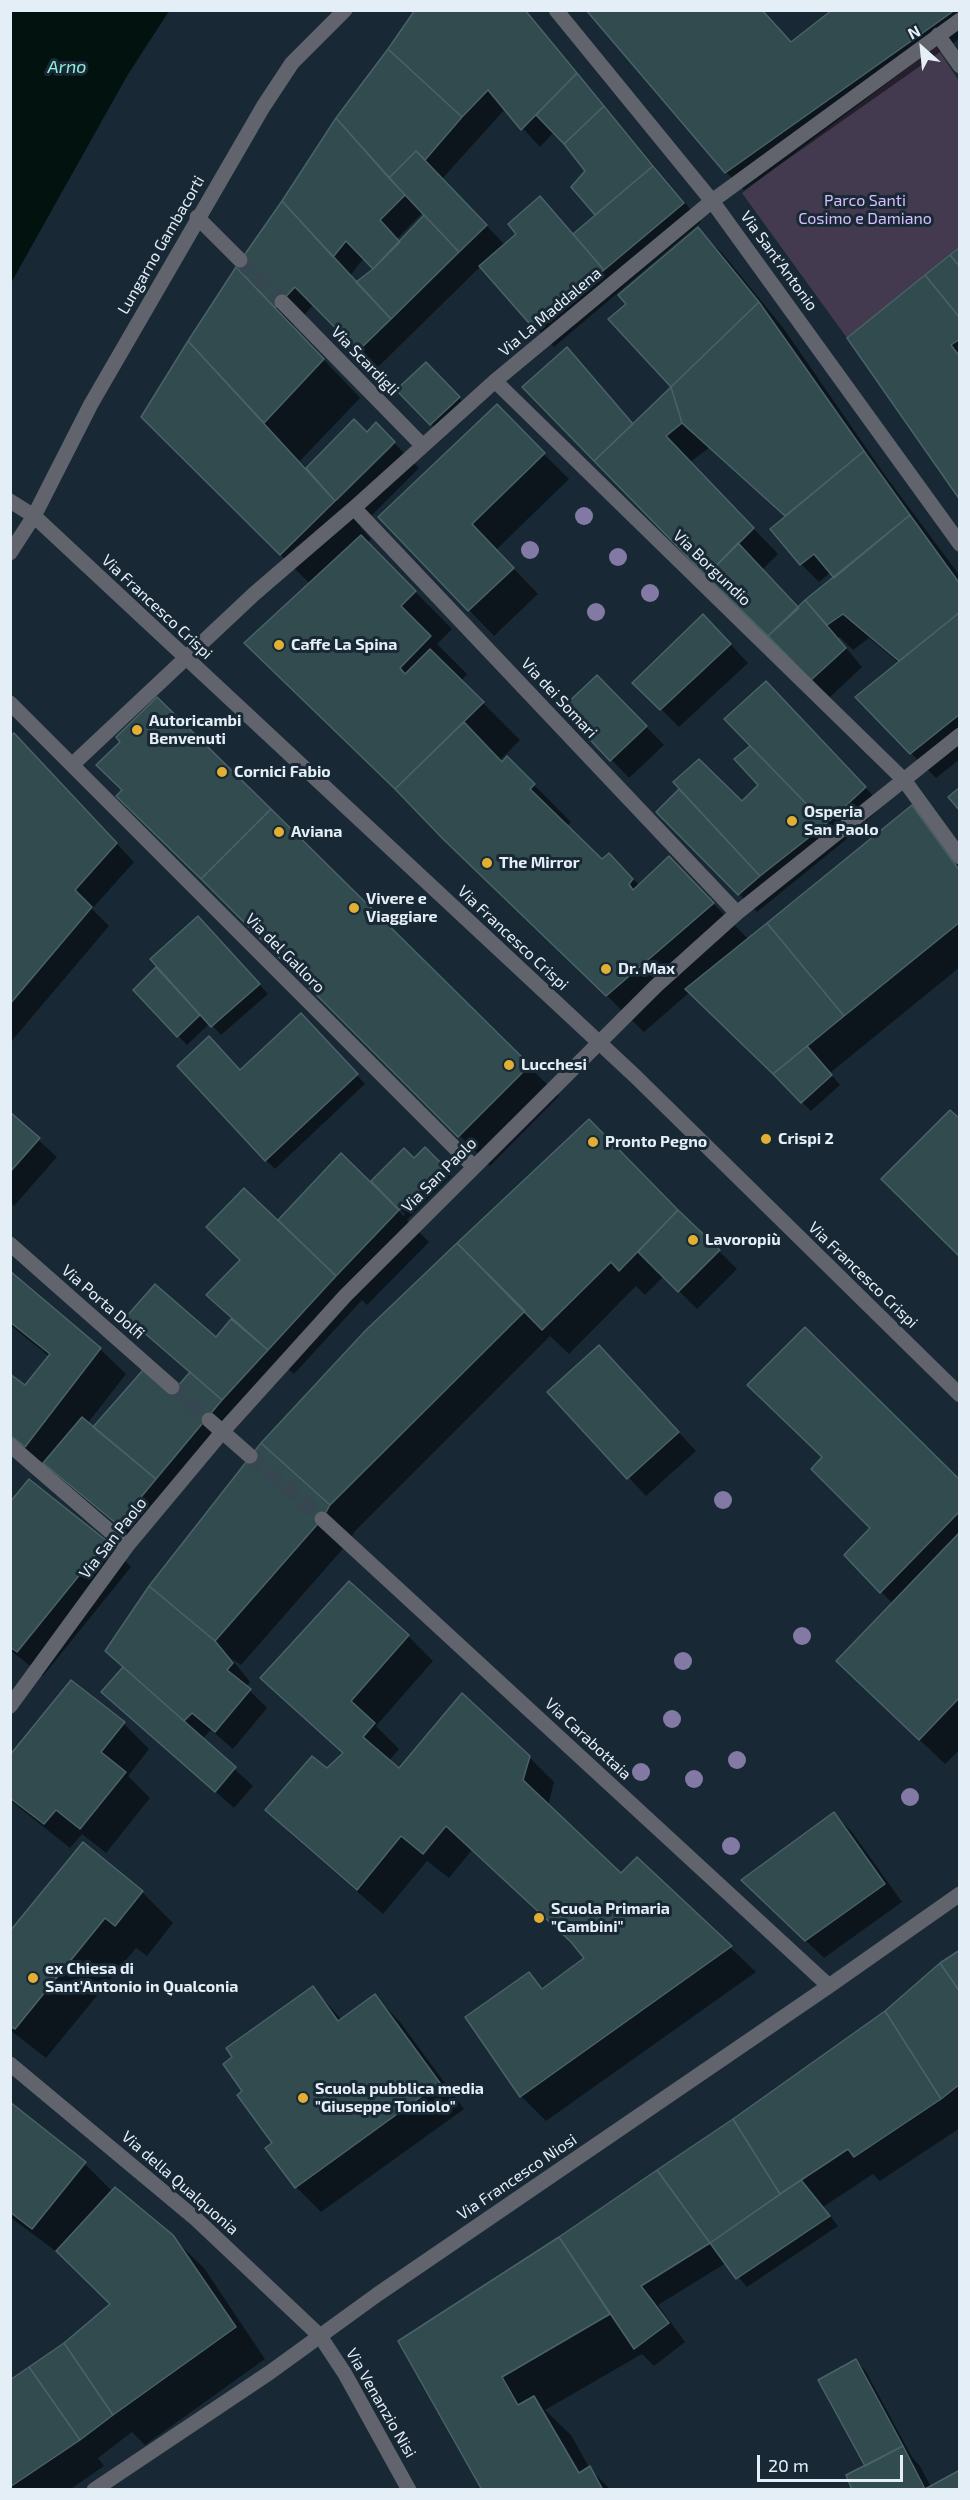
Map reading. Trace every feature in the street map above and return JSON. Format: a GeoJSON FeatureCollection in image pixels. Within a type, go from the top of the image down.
{"type":"FeatureCollection","features":[{"type":"Feature","properties":{"kind":"street","name":"Lungarno Gambacorti"},"geometry":{"type":"LineString","coordinates":[[10,553],[34,516],[92,404],[197,217],[263,107],[292,63],[345,10]]}},
{"type":"Feature","properties":{"kind":"street","name":"Via Sant'Antonio"},"geometry":{"type":"LineString","coordinates":[[556,10],[712,201],[960,544]]}},
{"type":"Feature","properties":{"kind":"street","name":"Via La Maddalena"},"geometry":{"type":"LineString","coordinates":[[72,765],[254,594],[495,381],[712,201],[960,20]]}},
{"type":"Feature","properties":{"kind":"street"},"geometry":{"type":"LineString","coordinates":[[938,35],[960,66]]}},
{"type":"Feature","properties":{"kind":"street"},"geometry":{"type":"LineString","coordinates":[[197,217],[240,260]]}},
{"type":"Feature","properties":{"kind":"street","name":"Via Scardigli"},"geometry":{"type":"LineString","coordinates":[[282,302],[422,445]]}},
{"type":"Feature","properties":{"kind":"street","name":"Via Borgundio"},"geometry":{"type":"LineString","coordinates":[[495,381],[904,780],[960,857]]}},
{"type":"Feature","properties":{"kind":"street","name":"Via Francesco Crispi"},"geometry":{"type":"LineString","coordinates":[[10,501],[34,516],[598,1042],[960,1395]]}},
{"type":"Feature","properties":{"kind":"street","name":"Via dei Somari"},"geometry":{"type":"LineString","coordinates":[[354,508],[737,913]]}},
{"type":"Feature","properties":{"kind":"street","name":"Via del Galloro"},"geometry":{"type":"LineString","coordinates":[[10,703],[473,1166]]}},
{"type":"Feature","properties":{"kind":"street","name":"Via San Paolo"},"geometry":{"type":"LineString","coordinates":[[10,1706],[127,1546],[223,1431],[345,1296],[598,1042],[737,913],[960,735]]}},
{"type":"Feature","properties":{"kind":"street","name":"Via Porta Dolfi"},"geometry":{"type":"LineString","coordinates":[[10,1244],[172,1387]]}},
{"type":"Feature","properties":{"kind":"street"},"geometry":{"type":"LineString","coordinates":[[209,1420],[250,1456]]}},
{"type":"Feature","properties":{"kind":"street"},"geometry":{"type":"LineString","coordinates":[[10,1445],[127,1546]]}},
{"type":"Feature","properties":{"kind":"street","name":"Via Carabottaia"},"geometry":{"type":"LineString","coordinates":[[322,1519],[829,1986]]}},
{"type":"Feature","properties":{"kind":"street","name":"Via Francesco Niosi"},"geometry":{"type":"LineString","coordinates":[[94,2490],[960,1894]]}},
{"type":"Feature","properties":{"kind":"street","name":"Via della Qualquonia"},"geometry":{"type":"LineString","coordinates":[[10,2064],[196,2219],[320,2336]]}},
{"type":"Feature","properties":{"kind":"street","name":"Via Venanzio Nisi"},"geometry":{"type":"LineString","coordinates":[[320,2336],[345,2374],[409,2490]]}},
{"type":"Feature","properties":{"kind":"green space","name":"Parco Santi Cosimo e Damiano"},"geometry":{"type":"Polygon","coordinates":[[[936,46],[959,81],[959,247],[847,338],[742,193],[936,46]]]}},
{"type":"Feature","properties":{"kind":"water","name":"Arno"},"geometry":{"type":"Polygon","coordinates":[[[11,10],[169,11],[127,76],[11,283],[11,10]]]}},
{"type":"Feature","properties":{"kind":"building"},"geometry":{"type":"Polygon","coordinates":[[[415,10],[525,10],[577,73],[521,130],[488,90],[462,117],[388,49],[415,10]]]}},
{"type":"Feature","properties":{"kind":"building"},"geometry":{"type":"Polygon","coordinates":[[[586,10],[762,10],[791,42],[832,10],[955,10],[725,173],[586,10]]]}},
{"type":"Feature","properties":{"kind":"building"},"geometry":{"type":"Polygon","coordinates":[[[388,49],[462,117],[425,160],[416,151],[389,178],[336,118],[388,49]]]}},
{"type":"Feature","properties":{"kind":"building"},"geometry":{"type":"Polygon","coordinates":[[[577,73],[604,106],[564,144],[536,115],[577,73]]]}},
{"type":"Feature","properties":{"kind":"building"},"geometry":{"type":"Polygon","coordinates":[[[604,106],[653,166],[595,215],[571,187],[585,171],[564,144],[604,106]]]}},
{"type":"Feature","properties":{"kind":"building"},"geometry":{"type":"Polygon","coordinates":[[[336,118],[405,195],[380,220],[400,242],[373,269],[346,241],[333,257],[282,201],[336,118]]]}},
{"type":"Feature","properties":{"kind":"building"},"geometry":{"type":"Polygon","coordinates":[[[416,151],[487,225],[459,252],[389,178],[416,151]]]}},
{"type":"Feature","properties":{"kind":"building"},"geometry":{"type":"Polygon","coordinates":[[[653,166],[684,203],[604,270],[573,234],[653,166]]]}},
{"type":"Feature","properties":{"kind":"building"},"geometry":{"type":"Polygon","coordinates":[[[540,196],[604,270],[535,330],[479,266],[516,234],[508,224],[540,196]]]}},
{"type":"Feature","properties":{"kind":"building"},"geometry":{"type":"Polygon","coordinates":[[[282,201],[391,319],[358,351],[295,287],[275,308],[236,267],[282,201]]]}},
{"type":"Feature","properties":{"kind":"building"},"geometry":{"type":"Polygon","coordinates":[[[424,215],[459,252],[391,319],[356,282],[373,269],[424,215]]]}},
{"type":"Feature","properties":{"kind":"building"},"geometry":{"type":"Polygon","coordinates":[[[698,227],[759,302],[671,387],[608,319],[626,304],[618,295],[698,227]]]}},
{"type":"Feature","properties":{"kind":"building"},"geometry":{"type":"Polygon","coordinates":[[[960,247],[960,267],[950,255],[960,247]]]}},
{"type":"Feature","properties":{"kind":"building"},"geometry":{"type":"Polygon","coordinates":[[[950,255],[960,267],[960,318],[925,275],[950,255]]]}},
{"type":"Feature","properties":{"kind":"building"},"geometry":{"type":"Polygon","coordinates":[[[236,267],[324,359],[264,423],[188,341],[236,267]]]}},
{"type":"Feature","properties":{"kind":"building"},"geometry":{"type":"Polygon","coordinates":[[[925,275],[960,318],[960,339],[951,345],[960,357],[960,500],[847,338],[925,275]]]}},
{"type":"Feature","properties":{"kind":"building"},"geometry":{"type":"Polygon","coordinates":[[[759,302],[864,451],[785,516],[682,423],[671,387],[759,302]]]}},
{"type":"Feature","properties":{"kind":"building"},"geometry":{"type":"Polygon","coordinates":[[[188,341],[335,501],[280,555],[141,417],[188,341]]]}},
{"type":"Feature","properties":{"kind":"building"},"geometry":{"type":"Polygon","coordinates":[[[567,347],[633,424],[594,461],[522,387],[567,347]]]}},
{"type":"Feature","properties":{"kind":"building"},"geometry":{"type":"Polygon","coordinates":[[[426,362],[460,397],[430,425],[396,390],[426,362]]]}},
{"type":"Feature","properties":{"kind":"building"},"geometry":{"type":"Polygon","coordinates":[[[671,387],[682,423],[666,436],[754,528],[706,576],[594,461],[671,387]]]}},
{"type":"Feature","properties":{"kind":"building"},"geometry":{"type":"Polygon","coordinates":[[[497,404],[545,453],[472,524],[514,568],[468,611],[378,517],[497,404]]]}},
{"type":"Feature","properties":{"kind":"building"},"geometry":{"type":"Polygon","coordinates":[[[354,419],[367,432],[376,422],[395,442],[335,501],[306,468],[354,419]]]}},
{"type":"Feature","properties":{"kind":"building"},"geometry":{"type":"Polygon","coordinates":[[[864,451],[910,515],[834,578],[814,554],[800,565],[770,529],[864,451]]]}},
{"type":"Feature","properties":{"kind":"building"},"geometry":{"type":"Polygon","coordinates":[[[910,515],[960,584],[960,612],[899,661],[843,614],[827,625],[805,600],[910,515]]]}},
{"type":"Feature","properties":{"kind":"building"},"geometry":{"type":"Polygon","coordinates":[[[361,535],[416,591],[401,606],[431,636],[400,668],[405,674],[430,649],[484,702],[395,789],[244,643],[361,535]]]}},
{"type":"Feature","properties":{"kind":"building"},"geometry":{"type":"Polygon","coordinates":[[[738,543],[799,608],[768,636],[706,576],[738,543]]]}},
{"type":"Feature","properties":{"kind":"building"},"geometry":{"type":"Polygon","coordinates":[[[805,600],[846,648],[811,680],[768,636],[805,600]]]}},
{"type":"Feature","properties":{"kind":"building"},"geometry":{"type":"Polygon","coordinates":[[[960,612],[960,714],[910,754],[855,697],[960,612]]]}},
{"type":"Feature","properties":{"kind":"building"},"geometry":{"type":"Polygon","coordinates":[[[703,614],[731,644],[660,710],[632,683],[703,614]]]}},
{"type":"Feature","properties":{"kind":"building"},"geometry":{"type":"Polygon","coordinates":[[[597,675],[647,726],[610,761],[561,709],[597,675]]]}},
{"type":"Feature","properties":{"kind":"building"},"geometry":{"type":"Polygon","coordinates":[[[766,681],[866,787],[826,824],[724,719],[766,681]]]}},
{"type":"Feature","properties":{"kind":"building"},"geometry":{"type":"Polygon","coordinates":[[[157,697],[271,809],[201,879],[116,796],[122,790],[96,765],[120,742],[116,737],[157,697]]]}},
{"type":"Feature","properties":{"kind":"building"},"geometry":{"type":"Polygon","coordinates":[[[464,722],[502,762],[507,756],[535,784],[530,789],[602,859],[609,853],[633,879],[629,884],[633,890],[669,856],[714,903],[606,996],[443,839],[395,789],[464,722]]]}},
{"type":"Feature","properties":{"kind":"building"},"geometry":{"type":"Polygon","coordinates":[[[14,733],[117,843],[75,890],[92,907],[10,1004],[10,736],[14,733]]]}},
{"type":"Feature","properties":{"kind":"building"},"geometry":{"type":"Polygon","coordinates":[[[750,746],[826,824],[760,876],[673,782],[699,759],[742,801],[758,785],[734,759],[750,746]]]}},
{"type":"Feature","properties":{"kind":"building"},"geometry":{"type":"Polygon","coordinates":[[[960,787],[960,811],[948,797],[960,787]]]}},
{"type":"Feature","properties":{"kind":"building"},"geometry":{"type":"Polygon","coordinates":[[[679,789],[760,876],[738,895],[656,812],[679,789]]]}},
{"type":"Feature","properties":{"kind":"building"},"geometry":{"type":"Polygon","coordinates":[[[912,805],[960,871],[960,922],[844,1016],[767,923],[912,805]]]}},
{"type":"Feature","properties":{"kind":"building"},"geometry":{"type":"Polygon","coordinates":[[[271,809],[530,1065],[458,1137],[201,879],[271,809]]]}},
{"type":"Feature","properties":{"kind":"building"},"geometry":{"type":"Polygon","coordinates":[[[198,916],[260,984],[211,1027],[150,959],[198,916]]]}},
{"type":"Feature","properties":{"kind":"building"},"geometry":{"type":"Polygon","coordinates":[[[767,923],[844,1016],[773,1074],[685,989],[767,923]]]}},
{"type":"Feature","properties":{"kind":"building"},"geometry":{"type":"Polygon","coordinates":[[[156,967],[200,1015],[177,1037],[133,990],[156,967]]]}},
{"type":"Feature","properties":{"kind":"building"},"geometry":{"type":"Polygon","coordinates":[[[301,1013],[358,1074],[265,1161],[177,1066],[209,1036],[240,1070],[301,1013]]]}},
{"type":"Feature","properties":{"kind":"building"},"geometry":{"type":"Polygon","coordinates":[[[807,1046],[832,1075],[801,1103],[773,1074],[807,1046]]]}},
{"type":"Feature","properties":{"kind":"building"},"geometry":{"type":"Polygon","coordinates":[[[950,1110],[960,1119],[960,1257],[881,1179],[950,1110]]]}},
{"type":"Feature","properties":{"kind":"building"},"geometry":{"type":"Polygon","coordinates":[[[10,1112],[40,1138],[10,1172],[10,1112]]]}},
{"type":"Feature","properties":{"kind":"building"},"geometry":{"type":"Polygon","coordinates":[[[589,1119],[678,1210],[619,1271],[611,1262],[542,1330],[457,1243],[589,1119]]]}},
{"type":"Feature","properties":{"kind":"building"},"geometry":{"type":"Polygon","coordinates":[[[425,1147],[444,1166],[399,1210],[371,1181],[404,1148],[414,1158],[425,1147]]]}},
{"type":"Feature","properties":{"kind":"building"},"geometry":{"type":"Polygon","coordinates":[[[341,1153],[399,1210],[336,1276],[278,1220],[341,1153]]]}},
{"type":"Feature","properties":{"kind":"building"},"geometry":{"type":"Polygon","coordinates":[[[244,1188],[336,1276],[268,1350],[206,1295],[240,1260],[206,1227],[244,1188]]]}},
{"type":"Feature","properties":{"kind":"building"},"geometry":{"type":"Polygon","coordinates":[[[678,1210],[720,1250],[678,1292],[638,1252],[678,1210]]]}},
{"type":"Feature","properties":{"kind":"building"},"geometry":{"type":"Polygon","coordinates":[[[457,1243],[525,1311],[330,1505],[261,1443],[366,1330],[457,1243]]]}},
{"type":"Feature","properties":{"kind":"building"},"geometry":{"type":"Polygon","coordinates":[[[10,1271],[101,1348],[25,1447],[10,1435],[10,1374],[25,1385],[50,1354],[10,1322],[10,1271]]]}},
{"type":"Feature","properties":{"kind":"building"},"geometry":{"type":"Polygon","coordinates":[[[155,1284],[216,1337],[231,1319],[268,1350],[222,1400],[126,1317],[155,1284]]]}},
{"type":"Feature","properties":{"kind":"building"},"geometry":{"type":"Polygon","coordinates":[[[805,1327],[960,1480],[960,1511],[880,1593],[844,1555],[870,1528],[811,1469],[822,1457],[747,1385],[805,1327]]]}},
{"type":"Feature","properties":{"kind":"building"},"geometry":{"type":"Polygon","coordinates":[[[599,1345],[679,1432],[627,1479],[547,1392],[599,1345]]]}},
{"type":"Feature","properties":{"kind":"building"},"geometry":{"type":"Polygon","coordinates":[[[143,1370],[171,1394],[190,1372],[222,1400],[156,1479],[93,1427],[143,1370]]]}},
{"type":"Feature","properties":{"kind":"building"},"geometry":{"type":"Polygon","coordinates":[[[82,1417],[156,1479],[118,1525],[43,1463],[82,1417]]]}},
{"type":"Feature","properties":{"kind":"building"},"geometry":{"type":"Polygon","coordinates":[[[261,1443],[330,1505],[322,1519],[215,1641],[149,1586],[261,1443]]]}},
{"type":"Feature","properties":{"kind":"building"},"geometry":{"type":"Polygon","coordinates":[[[29,1479],[107,1541],[17,1652],[10,1647],[10,1502],[29,1479]]]}},
{"type":"Feature","properties":{"kind":"building"},"geometry":{"type":"Polygon","coordinates":[[[960,1532],[960,1697],[919,1740],[836,1661],[960,1532]]]}},
{"type":"Feature","properties":{"kind":"building","name":"Scuola Primaria \"Cambini\""},"geometry":{"type":"Polygon","coordinates":[[[349,1581],[409,1635],[351,1701],[375,1723],[363,1737],[399,1768],[462,1693],[530,1756],[523,1780],[621,1873],[637,1857],[732,1946],[520,2097],[465,2017],[529,1972],[542,1989],[584,1958],[571,1942],[446,1826],[423,1854],[401,1836],[357,1890],[265,1810],[312,1756],[327,1768],[343,1753],[260,1678],[349,1581]]]}},
{"type":"Feature","properties":{"kind":"building"},"geometry":{"type":"Polygon","coordinates":[[[149,1586],[215,1641],[233,1663],[227,1670],[251,1689],[215,1732],[192,1713],[184,1721],[105,1651],[149,1586]]]}},
{"type":"Feature","properties":{"kind":"building"},"geometry":{"type":"Polygon","coordinates":[[[123,1667],[236,1767],[215,1792],[101,1692],[123,1667]]]}},
{"type":"Feature","properties":{"kind":"building"},"geometry":{"type":"Polygon","coordinates":[[[71,1680],[125,1722],[101,1752],[126,1772],[80,1829],[56,1810],[44,1824],[10,1798],[10,1755],[71,1680]]]}},
{"type":"Feature","properties":{"kind":"building"},"geometry":{"type":"Polygon","coordinates":[[[834,1812],[885,1884],[805,1941],[741,1880],[834,1812]]]}},
{"type":"Feature","properties":{"kind":"building","name":"ex Chiesa di Sant'Antonio in Qualconia"},"geometry":{"type":"Polygon","coordinates":[[[83,1842],[143,1891],[115,1926],[105,1918],[15,2029],[10,2026],[10,1931],[83,1842]]]}},
{"type":"Feature","properties":{"kind":"building"},"geometry":{"type":"Polygon","coordinates":[[[960,1950],[960,1992],[940,1963],[960,1950]]]}},
{"type":"Feature","properties":{"kind":"building"},"geometry":{"type":"Polygon","coordinates":[[[940,1963],[960,1992],[960,2084],[941,2099],[885,2011],[940,1963]]]}},
{"type":"Feature","properties":{"kind":"building"},"geometry":{"type":"Polygon","coordinates":[[[313,1986],[338,2021],[375,1994],[440,2083],[295,2188],[265,2148],[272,2143],[237,2095],[242,2091],[223,2064],[232,2057],[226,2048],[313,1986]]]}},
{"type":"Feature","properties":{"kind":"building"},"geometry":{"type":"Polygon","coordinates":[[[885,2011],[941,2099],[854,2157],[848,2149],[780,2194],[733,2119],[885,2011]]]}},
{"type":"Feature","properties":{"kind":"building"},"geometry":{"type":"Polygon","coordinates":[[[10,2102],[86,2162],[32,2229],[10,2212],[10,2102]]]}},
{"type":"Feature","properties":{"kind":"building"},"geometry":{"type":"Polygon","coordinates":[[[733,2119],[780,2194],[710,2243],[657,2170],[733,2119]]]}},
{"type":"Feature","properties":{"kind":"building"},"geometry":{"type":"Polygon","coordinates":[[[657,2170],[710,2243],[641,2286],[669,2323],[634,2349],[559,2237],[657,2170]]]}},
{"type":"Feature","properties":{"kind":"building"},"geometry":{"type":"Polygon","coordinates":[[[801,2180],[830,2216],[736,2279],[710,2243],[801,2180]]]}},
{"type":"Feature","properties":{"kind":"building"},"geometry":{"type":"Polygon","coordinates":[[[115,2187],[173,2235],[236,2327],[113,2415],[64,2343],[110,2304],[56,2251],[115,2187]]]}},
{"type":"Feature","properties":{"kind":"building"},"geometry":{"type":"Polygon","coordinates":[[[559,2237],[610,2314],[502,2377],[518,2405],[534,2396],[579,2473],[590,2466],[603,2490],[482,2490],[398,2341],[559,2237]]]}},
{"type":"Feature","properties":{"kind":"building"},"geometry":{"type":"Polygon","coordinates":[[[64,2343],[113,2415],[80,2440],[29,2367],[64,2343]]]}},
{"type":"Feature","properties":{"kind":"building"},"geometry":{"type":"Polygon","coordinates":[[[856,2359],[903,2446],[865,2466],[818,2380],[856,2359]]]}},
{"type":"Feature","properties":{"kind":"building"},"geometry":{"type":"Polygon","coordinates":[[[29,2367],[80,2440],[10,2487],[10,2380],[29,2367]]]}},
{"type":"Feature","properties":{"kind":"building"},"geometry":{"type":"Polygon","coordinates":[[[903,2446],[925,2489],[852,2490],[846,2475],[903,2446]]]}},
{"type":"Feature","properties":{"kind":"building"},"geometry":{"type":"Polygon","coordinates":[[[960,2470],[960,2490],[924,2490],[925,2489],[960,2470]]]}},
{"type":"Feature","properties":{"kind":"tunnel"},"geometry":{"type":"LineString","coordinates":[[240,260],[282,302]]}},
{"type":"Feature","properties":{"kind":"tunnel"},"geometry":{"type":"LineString","coordinates":[[172,1387],[209,1420]]}},
{"type":"Feature","properties":{"kind":"tunnel"},"geometry":{"type":"LineString","coordinates":[[250,1456],[322,1519]]}},
{"type":"Feature","properties":{"kind":"place","name":"Caffe La Spina"},"geometry":{"type":"Point","coordinates":[279,645]}},
{"type":"Feature","properties":{"kind":"place","name":"Autoricambi Benvenuti"},"geometry":{"type":"Point","coordinates":[137,730]}},
{"type":"Feature","properties":{"kind":"place","name":"Cornici Fabio"},"geometry":{"type":"Point","coordinates":[222,772]}},
{"type":"Feature","properties":{"kind":"place","name":"Osperia San Paolo"},"geometry":{"type":"Point","coordinates":[792,821]}},
{"type":"Feature","properties":{"kind":"place","name":"Aviana"},"geometry":{"type":"Point","coordinates":[279,832]}},
{"type":"Feature","properties":{"kind":"place","name":"The Mirror"},"geometry":{"type":"Point","coordinates":[487,863]}},
{"type":"Feature","properties":{"kind":"place","name":"Vivere e Viaggiare"},"geometry":{"type":"Point","coordinates":[354,908]}},
{"type":"Feature","properties":{"kind":"place","name":"Dr. Max"},"geometry":{"type":"Point","coordinates":[606,969]}},
{"type":"Feature","properties":{"kind":"place","name":"Lucchesi"},"geometry":{"type":"Point","coordinates":[509,1065]}},
{"type":"Feature","properties":{"kind":"place","name":"Crispi 2"},"geometry":{"type":"Point","coordinates":[766,1139]}},
{"type":"Feature","properties":{"kind":"place","name":"Pronto Pegno"},"geometry":{"type":"Point","coordinates":[593,1142]}},
{"type":"Feature","properties":{"kind":"place","name":"Lavoropiù"},"geometry":{"type":"Point","coordinates":[693,1240]}},
{"type":"Feature","properties":{"kind":"place","name":"Scuola Primaria \"Cambini\""},"geometry":{"type":"Point","coordinates":[539,1918]}},
{"type":"Feature","properties":{"kind":"place","name":"ex Chiesa di Sant'Antonio in Qualconia"},"geometry":{"type":"Point","coordinates":[33,1978]}},
{"type":"Feature","properties":{"kind":"place","name":"Scuola pubblica media \"Giuseppe Toniolo\""},"geometry":{"type":"Point","coordinates":[303,2098]}}]}
